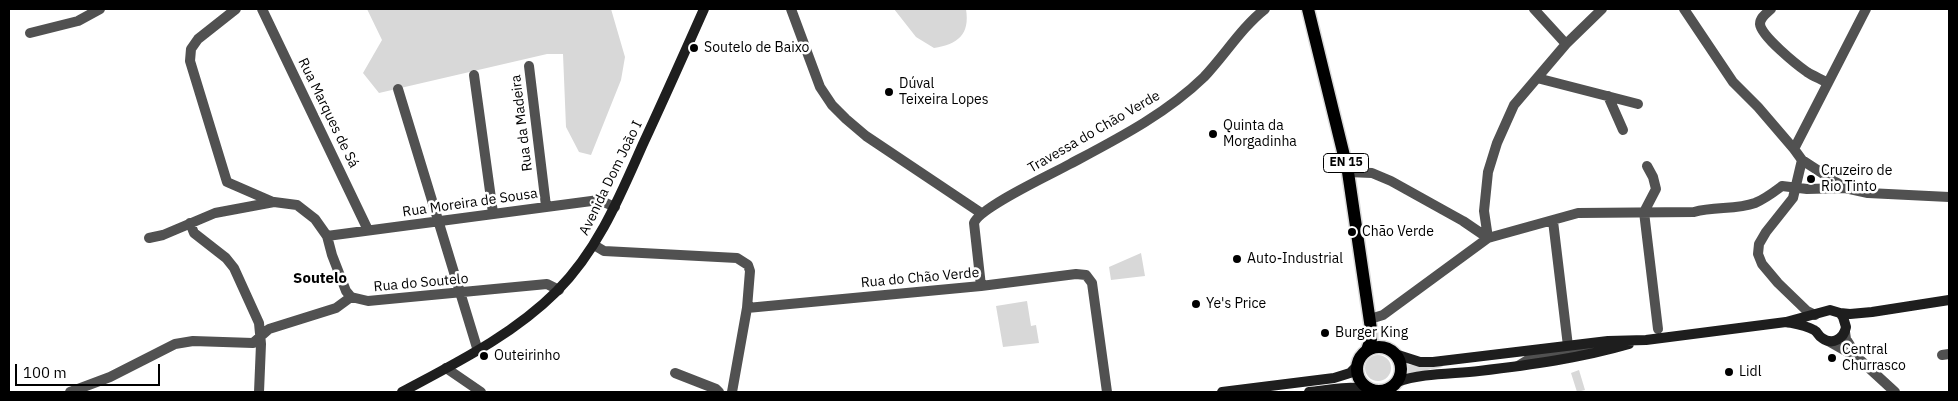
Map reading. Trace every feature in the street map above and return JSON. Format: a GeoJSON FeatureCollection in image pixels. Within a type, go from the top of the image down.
{"type":"FeatureCollection","features":[{"type":"Feature","properties":{"kind":"main road","name":"Avenida Dom João I"},"geometry":{"type":"LineString","coordinates":[[402,392],[478,351],[535,311],[559,290],[594,245],[615,206],[704,9]]}},
{"type":"Feature","properties":{"kind":"main road","name":"EN 15"},"geometry":{"type":"LineString","coordinates":[[1308,9],[1348,172],[1370,319],[1370,339],[1367,350],[1358,360],[1356,367]]}},
{"type":"Feature","properties":{"kind":"main road"},"geometry":{"type":"LineString","coordinates":[[1367,350],[1382,347],[1420,362],[1433,362],[1568,344],[1646,340],[1786,322],[1818,315],[1830,310],[1850,314],[1949,300]]}},
{"type":"Feature","properties":{"kind":"main road"},"geometry":{"type":"LineString","coordinates":[[1786,322],[1806,326],[1828,341],[1838,340],[1846,329],[1861,316],[1872,312]]}},
{"type":"Feature","properties":{"kind":"main road"},"geometry":{"type":"LineString","coordinates":[[1840,313],[1846,321],[1846,329]]}},
{"type":"Feature","properties":{"kind":"main road"},"geometry":{"type":"LineString","coordinates":[[1817,332],[1816,322],[1818,315]]}},
{"type":"Feature","properties":{"kind":"main road","name":"EN 15"},"geometry":{"type":"LineString","coordinates":[[1370,319],[1379,338],[1392,351],[1401,368],[1397,382]]}},
{"type":"Feature","properties":{"kind":"main road"},"geometry":{"type":"LineString","coordinates":[[1309,392],[1370,389],[1422,376],[1518,366],[1594,354],[1646,340]]}},
{"type":"Feature","properties":{"kind":"main road"},"geometry":{"type":"LineString","coordinates":[[1222,392],[1334,378],[1350,373],[1356,367],[1370,389]]}},
{"type":"Feature","properties":{"kind":"street"},"geometry":{"type":"LineString","coordinates":[[30,34],[78,21],[100,9]]}},
{"type":"Feature","properties":{"kind":"street"},"geometry":{"type":"LineString","coordinates":[[70,392],[110,377],[175,344],[193,341],[253,343],[269,329],[336,308],[351,296],[346,291],[327,236],[314,218],[296,205],[274,202],[227,182],[190,62],[191,49],[198,39],[236,9]]}},
{"type":"Feature","properties":{"kind":"street","name":"Rua Marques de Sá"},"geometry":{"type":"LineString","coordinates":[[262,9],[368,230]]}},
{"type":"Feature","properties":{"kind":"street"},"geometry":{"type":"LineString","coordinates":[[791,9],[820,87],[832,105],[846,120],[866,136],[981,212],[974,223],[981,286]]}},
{"type":"Feature","properties":{"kind":"street","name":"Travessa do Chão Verde"},"geometry":{"type":"LineString","coordinates":[[981,212],[1103,147],[1146,122],[1181,97],[1204,76],[1254,17],[1265,9]]}},
{"type":"Feature","properties":{"kind":"street"},"geometry":{"type":"LineString","coordinates":[[1534,9],[1566,44]]}},
{"type":"Feature","properties":{"kind":"street"},"geometry":{"type":"LineString","coordinates":[[1488,238],[1484,211],[1488,172],[1497,143],[1514,105],[1566,44],[1602,9]]}},
{"type":"Feature","properties":{"kind":"street"},"geometry":{"type":"LineString","coordinates":[[1684,9],[1732,82],[1758,106],[1802,160],[1845,188]]}},
{"type":"Feature","properties":{"kind":"street"},"geometry":{"type":"LineString","coordinates":[[1771,9],[1762,17],[1760,24],[1763,32],[1808,72],[1828,83]]}},
{"type":"Feature","properties":{"kind":"street"},"geometry":{"type":"LineString","coordinates":[[1794,149],[1866,9]]}},
{"type":"Feature","properties":{"kind":"street","name":"Rua da Madeira"},"geometry":{"type":"LineString","coordinates":[[529,66],[546,206]]}},
{"type":"Feature","properties":{"kind":"street"},"geometry":{"type":"LineString","coordinates":[[474,75],[493,214]]}},
{"type":"Feature","properties":{"kind":"street"},"geometry":{"type":"LineString","coordinates":[[1537,78],[1638,104]]}},
{"type":"Feature","properties":{"kind":"street"},"geometry":{"type":"LineString","coordinates":[[398,89],[478,351]]}},
{"type":"Feature","properties":{"kind":"street"},"geometry":{"type":"LineString","coordinates":[[1608,96],[1623,130]]}},
{"type":"Feature","properties":{"kind":"street"},"geometry":{"type":"LineString","coordinates":[[1802,160],[1794,186],[1793,198],[1766,232],[1759,244],[1758,254],[1762,264],[1778,283],[1807,311],[1818,315]]}},
{"type":"Feature","properties":{"kind":"street"},"geometry":{"type":"LineString","coordinates":[[1646,166],[1653,177],[1656,189],[1651,202],[1644,212],[1658,329]]}},
{"type":"Feature","properties":{"kind":"street"},"geometry":{"type":"LineString","coordinates":[[1348,172],[1372,174],[1392,181],[1463,220],[1488,238]]}},
{"type":"Feature","properties":{"kind":"street"},"geometry":{"type":"LineString","coordinates":[[1370,319],[1383,315],[1488,238],[1578,213],[1694,212],[1709,208],[1749,205],[1758,202],[1782,186],[1807,189],[1845,188],[1868,193],[1949,196]]}},
{"type":"Feature","properties":{"kind":"street","name":"Rua Moreira de Sousa"},"geometry":{"type":"LineString","coordinates":[[327,236],[599,200],[615,206]]}},
{"type":"Feature","properties":{"kind":"street"},"geometry":{"type":"LineString","coordinates":[[149,238],[163,235],[215,212],[274,202]]}},
{"type":"Feature","properties":{"kind":"street"},"geometry":{"type":"LineString","coordinates":[[1553,221],[1568,344],[1573,351],[1630,344]]}},
{"type":"Feature","properties":{"kind":"street"},"geometry":{"type":"LineString","coordinates":[[190,223],[194,233],[226,258],[234,268],[260,323],[259,392]]}},
{"type":"Feature","properties":{"kind":"street"},"geometry":{"type":"LineString","coordinates":[[594,245],[604,251],[737,258],[748,265],[750,271],[747,308],[732,392]]}},
{"type":"Feature","properties":{"kind":"street","name":"Rua do Chão Verde"},"geometry":{"type":"LineString","coordinates":[[747,308],[981,286],[1076,274],[1086,275],[1092,282],[1108,391]]}},
{"type":"Feature","properties":{"kind":"street","name":"Rua do Soutelo"},"geometry":{"type":"LineString","coordinates":[[351,296],[368,301],[547,284],[559,290]]}},
{"type":"Feature","properties":{"kind":"street"},"geometry":{"type":"LineString","coordinates":[[1846,329],[1846,340],[1858,358]]}},
{"type":"Feature","properties":{"kind":"street"},"geometry":{"type":"LineString","coordinates":[[1828,341],[1858,358],[1895,392]]}},
{"type":"Feature","properties":{"kind":"street"},"geometry":{"type":"LineString","coordinates":[[1518,366],[1531,358],[1561,354],[1568,344]]}},
{"type":"Feature","properties":{"kind":"street"},"geometry":{"type":"LineString","coordinates":[[446,368],[481,392]]}},
{"type":"Feature","properties":{"kind":"street"},"geometry":{"type":"LineString","coordinates":[[675,373],[716,388],[719,392]]}},
{"type":"Feature","properties":{"kind":"shaded area"},"geometry":{"type":"Polygon","coordinates":[[[367,9],[611,9],[625,57],[621,80],[591,155],[579,152],[566,127],[563,54],[547,54],[379,93],[363,73],[382,40],[367,9]]]}},
{"type":"Feature","properties":{"kind":"shaded area"},"geometry":{"type":"Polygon","coordinates":[[[894,9],[966,9],[966,26],[964,32],[956,41],[934,48],[916,37],[894,9]]]}},
{"type":"Feature","properties":{"kind":"shaded area"},"geometry":{"type":"Polygon","coordinates":[[[1141,253],[1145,276],[1111,280],[1109,267],[1141,253]]]}},
{"type":"Feature","properties":{"kind":"shaded area"},"geometry":{"type":"Polygon","coordinates":[[[1027,301],[1031,326],[1036,325],[1039,343],[1003,347],[996,306],[1027,301]]]}},
{"type":"Feature","properties":{"kind":"shaded area"},"geometry":{"type":"Polygon","coordinates":[[[1378,355],[1387,359],[1391,368],[1387,377],[1378,381],[1369,377],[1365,368],[1369,359],[1378,355]]]}},
{"type":"Feature","properties":{"kind":"shaded area"},"geometry":{"type":"Polygon","coordinates":[[[1406,364],[1427,367],[1441,365],[1443,367],[1406,374],[1406,364]]]}},
{"type":"Feature","properties":{"kind":"shaded area"},"geometry":{"type":"Polygon","coordinates":[[[1579,370],[1585,390],[1577,392],[1571,373],[1579,370]]]}},
{"type":"Feature","properties":{"kind":"place","name":"Soutelo de Baixo"},"geometry":{"type":"Point","coordinates":[694,48]}},
{"type":"Feature","properties":{"kind":"place","name":"Dúval Teixeira Lopes"},"geometry":{"type":"Point","coordinates":[889,92]}},
{"type":"Feature","properties":{"kind":"place","name":"Quinta da Morgadinha"},"geometry":{"type":"Point","coordinates":[1213,134]}},
{"type":"Feature","properties":{"kind":"place","name":"Cruzeiro de Rio Tinto"},"geometry":{"type":"Point","coordinates":[1811,179]}},
{"type":"Feature","properties":{"kind":"place","name":"Chão Verde"},"geometry":{"type":"Point","coordinates":[1352,232]}},
{"type":"Feature","properties":{"kind":"place","name":"Auto-Industrial"},"geometry":{"type":"Point","coordinates":[1237,259]}},
{"type":"Feature","properties":{"kind":"place","name":"Ye's Price"},"geometry":{"type":"Point","coordinates":[1196,304]}},
{"type":"Feature","properties":{"kind":"place","name":"Burger King"},"geometry":{"type":"Point","coordinates":[1325,333]}},
{"type":"Feature","properties":{"kind":"place","name":"Outeirinho"},"geometry":{"type":"Point","coordinates":[484,356]}},
{"type":"Feature","properties":{"kind":"place","name":"Central Churrasco"},"geometry":{"type":"Point","coordinates":[1832,358]}},
{"type":"Feature","properties":{"kind":"place","name":"Lidl"},"geometry":{"type":"Point","coordinates":[1729,372]}},
{"type":"Feature","properties":{"kind":"district","name":"Soutelo"},"geometry":{"type":"Point","coordinates":[320,279]}}]}
